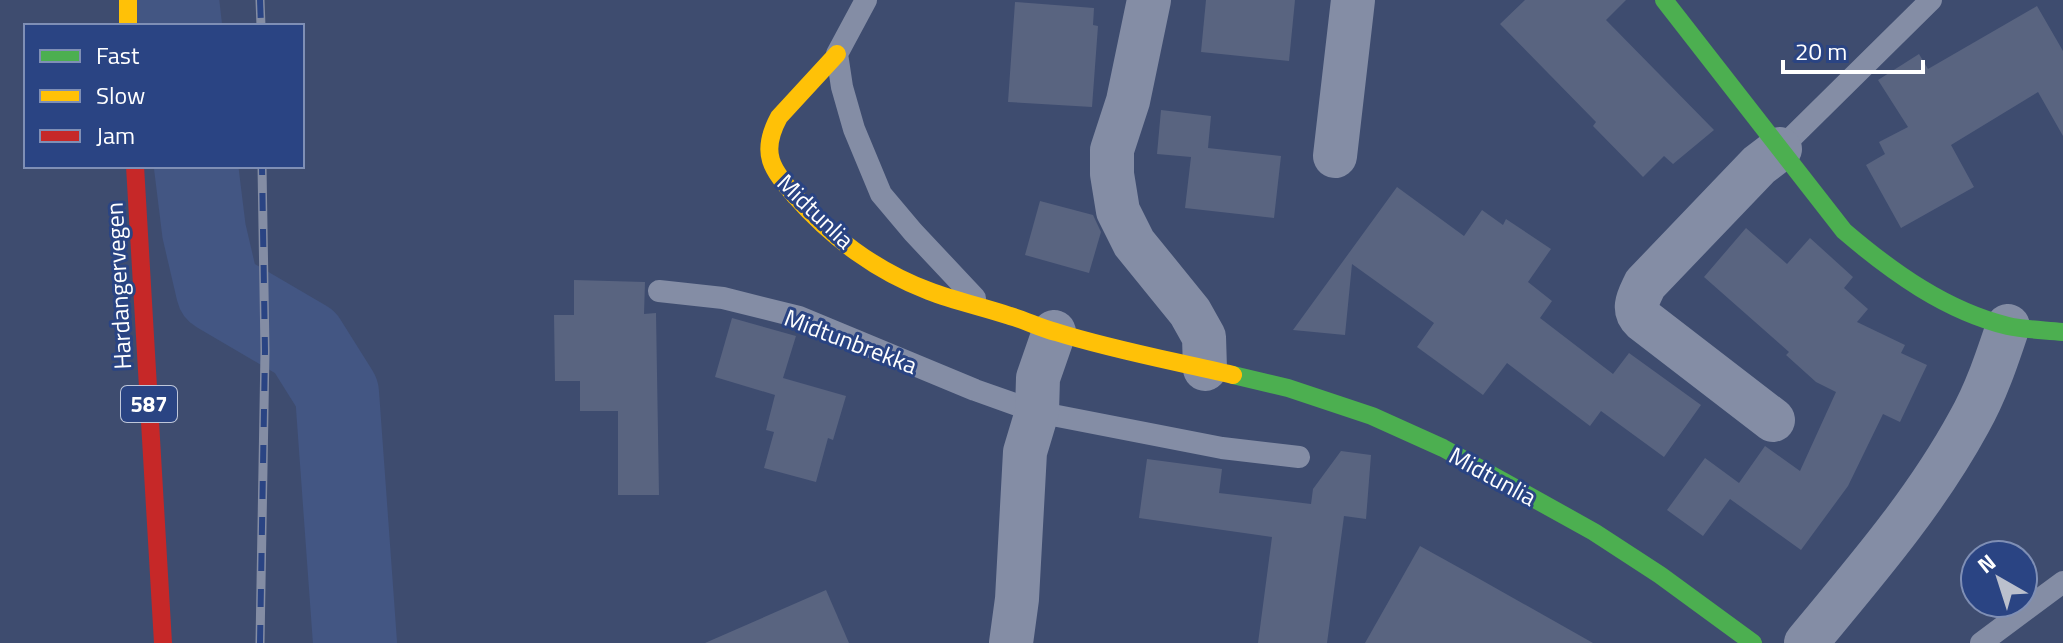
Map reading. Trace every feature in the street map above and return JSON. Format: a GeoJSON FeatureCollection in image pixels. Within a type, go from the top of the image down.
{"type":"FeatureCollection","features":[{"type":"Feature","properties":{"kind":"street"},"geometry":{"type":"LineString","coordinates":[[128,0],[128,24]]}},
{"type":"Feature","properties":{"kind":"street"},"geometry":{"type":"LineString","coordinates":[[1149,0],[1128,101],[1112,150],[1112,174],[1118,211],[1134,243],[1190,312],[1204,337],[1205,369]]}},
{"type":"Feature","properties":{"kind":"street"},"geometry":{"type":"LineString","coordinates":[[1335,156],[1353,0]]}},
{"type":"Feature","properties":{"kind":"street"},"geometry":{"type":"LineString","coordinates":[[1664,0],[1844,231],[1869,254],[1957,309],[2008,326],[2063,332]]}},
{"type":"Feature","properties":{"kind":"street","name":"Midtunlia"},"geometry":{"type":"LineString","coordinates":[[837,54],[781,115],[769,138],[768,156],[773,168],[797,199],[854,249],[902,279],[927,290],[1029,320],[1054,332],[1288,388],[1372,416],[1443,448],[1594,532],[1660,575],[1753,643]]}},
{"type":"Feature","properties":{"kind":"street"},"geometry":{"type":"LineString","coordinates":[[1773,420],[1643,320],[1638,315],[1636,305],[1645,284],[1759,165],[1780,149]]}},
{"type":"Feature","properties":{"kind":"street","name":"Hardangervegen"},"geometry":{"type":"LineString","coordinates":[[135,168],[163,643]]}},
{"type":"Feature","properties":{"kind":"street"},"geometry":{"type":"LineString","coordinates":[[1806,643],[1914,508],[1961,435],[1995,365],[2008,326]]}},
{"type":"Feature","properties":{"kind":"street"},"geometry":{"type":"LineString","coordinates":[[1011,643],[1017,599],[1025,452],[1037,412],[1038,378],[1054,332]]}},
{"type":"Feature","properties":{"kind":"lane","name":"Midtunlia"},"geometry":{"type":"LineString","coordinates":[[837,54],[866,0]]}},
{"type":"Feature","properties":{"kind":"lane"},"geometry":{"type":"LineString","coordinates":[[1780,149],[1931,0]]}},
{"type":"Feature","properties":{"kind":"lane"},"geometry":{"type":"LineString","coordinates":[[837,54],[842,87],[854,129],[881,194],[988,310]]}},
{"type":"Feature","properties":{"kind":"lane","name":"Midtunbrekka"},"geometry":{"type":"LineString","coordinates":[[659,291],[723,298],[799,317],[975,390],[1037,412],[1222,448],[1299,457]]}},
{"type":"Feature","properties":{"kind":"lane"},"geometry":{"type":"LineString","coordinates":[[1981,643],[2063,582]]}},
{"type":"Feature","properties":{"kind":"water"},"geometry":{"type":"Polygon","coordinates":[[[290,311],[319,339],[350,362],[363,427],[370,643],[315,643],[314,528],[325,432],[315,387],[290,352],[290,311]]]}},
{"type":"Feature","properties":{"kind":"building"},"geometry":{"type":"Polygon","coordinates":[[[1206,0],[1295,0],[1289,61],[1201,52],[1206,0]]]}},
{"type":"Feature","properties":{"kind":"building"},"geometry":{"type":"Polygon","coordinates":[[[1525,0],[1626,0],[1606,20],[1714,130],[1673,164],[1664,156],[1643,177],[1593,126],[1596,122],[1500,24],[1525,0]]]}},
{"type":"Feature","properties":{"kind":"building"},"geometry":{"type":"Polygon","coordinates":[[[1015,2],[1094,8],[1093,25],[1098,26],[1092,107],[1008,102],[1015,2]]]}},
{"type":"Feature","properties":{"kind":"building"},"geometry":{"type":"Polygon","coordinates":[[[2037,6],[2063,51],[2063,136],[2038,92],[1951,145],[1974,187],[1901,228],[1866,165],[1885,154],[1879,142],[1908,127],[1878,80],[1919,54],[1928,69],[2037,6]]]}},
{"type":"Feature","properties":{"kind":"building"},"geometry":{"type":"Polygon","coordinates":[[[1161,110],[1211,116],[1208,148],[1281,156],[1274,218],[1185,208],[1191,157],[1157,154],[1161,110]]]}},
{"type":"Feature","properties":{"kind":"building"},"geometry":{"type":"Polygon","coordinates":[[[1397,187],[1464,236],[1482,210],[1503,225],[1506,219],[1551,249],[1528,282],[1552,301],[1540,318],[1613,374],[1629,353],[1701,405],[1664,457],[1601,411],[1590,426],[1507,363],[1483,395],[1417,347],[1434,323],[1352,264],[1345,335],[1293,330],[1397,187]]]}},
{"type":"Feature","properties":{"kind":"building"},"geometry":{"type":"Polygon","coordinates":[[[1040,201],[1093,215],[1101,232],[1089,273],[1025,255],[1040,201]]]}},
{"type":"Feature","properties":{"kind":"building"},"geometry":{"type":"Polygon","coordinates":[[[1746,228],[1787,264],[1810,238],[1853,277],[1844,288],[1868,309],[1857,322],[1905,345],[1901,353],[1927,365],[1900,422],[1883,414],[1848,486],[1801,550],[1730,499],[1703,536],[1667,510],[1705,458],[1739,483],[1765,446],[1800,471],[1836,392],[1816,382],[1786,355],[1789,352],[1704,277],[1746,228]]]}},
{"type":"Feature","properties":{"kind":"building"},"geometry":{"type":"Polygon","coordinates":[[[574,280],[645,282],[644,314],[656,313],[659,495],[618,495],[618,411],[580,411],[580,381],[555,381],[554,315],[574,315],[574,280]]]}},
{"type":"Feature","properties":{"kind":"building"},"geometry":{"type":"Polygon","coordinates":[[[732,318],[796,336],[783,378],[846,396],[833,440],[828,438],[816,482],[764,468],[774,432],[766,430],[775,395],[715,377],[732,318]]]}},
{"type":"Feature","properties":{"kind":"building"},"geometry":{"type":"Polygon","coordinates":[[[1341,451],[1371,455],[1366,519],[1344,516],[1327,643],[1258,643],[1272,537],[1139,518],[1147,459],[1222,469],[1219,493],[1311,504],[1313,489],[1341,451]]]}},
{"type":"Feature","properties":{"kind":"building"},"geometry":{"type":"Polygon","coordinates":[[[1420,546],[1476,577],[1593,643],[1365,643],[1420,546]]]}},
{"type":"Feature","properties":{"kind":"building"},"geometry":{"type":"Polygon","coordinates":[[[826,590],[849,643],[705,643],[826,590]]]}},
{"type":"Feature","properties":{"kind":"waterway"},"geometry":{"type":"LineString","coordinates":[[177,0],[180,24]]}},
{"type":"Feature","properties":{"kind":"waterway"},"geometry":{"type":"LineString","coordinates":[[196,168],[204,231],[218,291],[305,342],[337,393],[355,643]]}},
{"type":"Feature","properties":{"kind":"railway"},"geometry":{"type":"LineString","coordinates":[[260,0],[261,24]]}},
{"type":"Feature","properties":{"kind":"railway"},"geometry":{"type":"LineString","coordinates":[[260,643],[265,351],[262,168]]}},
{"type":"Feature","properties":{"kind":"traffic: fast"},"geometry":{"type":"LineString","coordinates":[[1664,0],[1844,231],[1862,246],[1921,288],[1963,311],[2008,326],[2063,332]]}},
{"type":"Feature","properties":{"kind":"traffic: fast"},"geometry":{"type":"LineString","coordinates":[[1233,375],[1288,388],[1372,416],[1443,448],[1594,532],[1660,575],[1753,643]]}},
{"type":"Feature","properties":{"kind":"traffic: slow"},"geometry":{"type":"LineString","coordinates":[[128,0],[128,24]]}},
{"type":"Feature","properties":{"kind":"traffic: slow"},"geometry":{"type":"LineString","coordinates":[[837,54],[779,117],[769,151],[775,169],[788,187],[840,240],[874,264],[939,295],[1121,350],[1233,375]]}},
{"type":"Feature","properties":{"kind":"traffic: jam"},"geometry":{"type":"LineString","coordinates":[[135,168],[163,643]]}}]}
